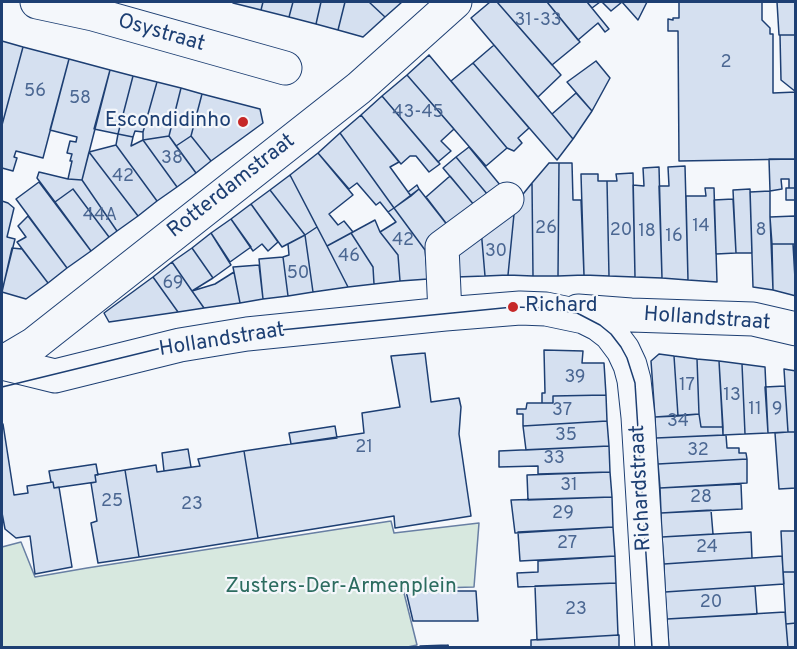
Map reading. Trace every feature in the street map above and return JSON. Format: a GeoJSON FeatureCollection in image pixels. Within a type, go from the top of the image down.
{"type":"FeatureCollection","features":[{"type":"Feature","properties":{"kind":"street","name":"Osystraat"},"geometry":{"type":"LineString","coordinates":[[37,2],[91,8],[285,68]]}},
{"type":"Feature","properties":{"kind":"street","name":"Rotterdamstraat"},"geometry":{"type":"LineString","coordinates":[[2,363],[34,344],[358,88],[455,2]]}},
{"type":"Feature","properties":{"kind":"street"},"geometry":{"type":"LineString","coordinates":[[445,314],[442,247],[507,199]]}},
{"type":"Feature","properties":{"kind":"street","name":"Hollandstraat"},"geometry":{"type":"LineString","coordinates":[[2,363],[55,376],[180,345],[215,339],[520,308],[753,319],[795,329]]}},
{"type":"Feature","properties":{"kind":"street","name":"Hollandstraat"},"geometry":{"type":"LineString","coordinates":[[546,309],[584,317],[598,324],[610,334]]}},
{"type":"Feature","properties":{"kind":"street","name":"Richardstraat"},"geometry":{"type":"LineString","coordinates":[[610,334],[623,350],[634,380],[652,648]]}},
{"type":"Feature","properties":{"kind":"green space","name":"Zusters-Der-Armenplein"},"geometry":{"type":"Polygon","coordinates":[[[391,521],[394,533],[479,523],[474,587],[403,589],[417,645],[403,648],[2,647],[2,547],[21,542],[35,577],[391,521]]]}},
{"type":"Feature","properties":{"kind":"building"},"geometry":{"type":"Polygon","coordinates":[[[233,2],[263,2],[261,10],[233,2]]]}},
{"type":"Feature","properties":{"kind":"building"},"geometry":{"type":"Polygon","coordinates":[[[263,2],[293,2],[289,17],[261,10],[263,2]]]}},
{"type":"Feature","properties":{"kind":"building"},"geometry":{"type":"Polygon","coordinates":[[[293,2],[321,2],[316,24],[289,17],[293,2]]]}},
{"type":"Feature","properties":{"kind":"building"},"geometry":{"type":"Polygon","coordinates":[[[321,2],[345,2],[338,30],[316,24],[321,2]]]}},
{"type":"Feature","properties":{"kind":"building"},"geometry":{"type":"Polygon","coordinates":[[[345,2],[369,2],[385,17],[363,37],[338,30],[345,2]]]}},
{"type":"Feature","properties":{"kind":"building"},"geometry":{"type":"Polygon","coordinates":[[[369,2],[402,2],[385,17],[369,2]]]}},
{"type":"Feature","properties":{"kind":"building"},"geometry":{"type":"Polygon","coordinates":[[[490,2],[497,2],[561,75],[538,97],[471,18],[490,2]]]}},
{"type":"Feature","properties":{"kind":"building"},"geometry":{"type":"Polygon","coordinates":[[[497,2],[547,2],[580,42],[552,65],[497,2]]]}},
{"type":"Feature","properties":{"kind":"building"},"geometry":{"type":"Polygon","coordinates":[[[547,2],[587,2],[609,29],[605,32],[598,23],[578,40],[547,2]]]}},
{"type":"Feature","properties":{"kind":"building"},"geometry":{"type":"Polygon","coordinates":[[[587,2],[600,2],[592,8],[587,2]]]}},
{"type":"Feature","properties":{"kind":"building"},"geometry":{"type":"Polygon","coordinates":[[[602,2],[622,2],[611,11],[602,2]]]}},
{"type":"Feature","properties":{"kind":"building"},"geometry":{"type":"Polygon","coordinates":[[[622,2],[647,2],[638,20],[622,2]]]}},
{"type":"Feature","properties":{"kind":"building"},"geometry":{"type":"Polygon","coordinates":[[[679,2],[762,2],[762,20],[770,28],[770,34],[773,34],[773,93],[796,92],[796,159],[679,161],[678,31],[668,31],[668,19],[679,18],[679,2]]]}},
{"type":"Feature","properties":{"kind":"building"},"geometry":{"type":"Polygon","coordinates":[[[777,2],[796,2],[796,35],[779,35],[777,2]]]}},
{"type":"Feature","properties":{"kind":"building"},"geometry":{"type":"Polygon","coordinates":[[[780,35],[796,35],[796,92],[781,80],[780,35]]]}},
{"type":"Feature","properties":{"kind":"building"},"geometry":{"type":"Polygon","coordinates":[[[2,41],[23,47],[2,125],[2,41]]]}},
{"type":"Feature","properties":{"kind":"building"},"geometry":{"type":"Polygon","coordinates":[[[494,45],[573,139],[557,160],[473,63],[494,45]]]}},
{"type":"Feature","properties":{"kind":"building"},"geometry":{"type":"Polygon","coordinates":[[[23,47],[69,59],[43,158],[16,151],[14,157],[17,158],[13,171],[2,168],[2,125],[23,47]]]}},
{"type":"Feature","properties":{"kind":"building"},"geometry":{"type":"Polygon","coordinates":[[[429,55],[507,148],[486,166],[407,75],[429,55]]]}},
{"type":"Feature","properties":{"kind":"building"},"geometry":{"type":"Polygon","coordinates":[[[69,59],[110,70],[82,180],[68,179],[72,154],[67,153],[70,141],[76,142],[77,137],[50,130],[69,59]]]}},
{"type":"Feature","properties":{"kind":"building"},"geometry":{"type":"Polygon","coordinates":[[[596,61],[610,78],[592,111],[567,82],[596,61]]]}},
{"type":"Feature","properties":{"kind":"building"},"geometry":{"type":"Polygon","coordinates":[[[473,63],[529,128],[518,138],[522,143],[514,151],[507,148],[451,81],[473,63]]]}},
{"type":"Feature","properties":{"kind":"building"},"geometry":{"type":"Polygon","coordinates":[[[110,70],[133,76],[118,134],[94,129],[110,70]]]}},
{"type":"Feature","properties":{"kind":"building"},"geometry":{"type":"Polygon","coordinates":[[[407,75],[454,129],[441,141],[451,151],[438,162],[382,96],[407,75]]]}},
{"type":"Feature","properties":{"kind":"building"},"geometry":{"type":"Polygon","coordinates":[[[133,76],[157,82],[143,132],[135,131],[133,137],[118,134],[133,76]]]}},
{"type":"Feature","properties":{"kind":"building"},"geometry":{"type":"Polygon","coordinates":[[[157,82],[181,88],[169,136],[143,140],[143,132],[157,82]]]}},
{"type":"Feature","properties":{"kind":"building"},"geometry":{"type":"Polygon","coordinates":[[[181,88],[202,94],[191,136],[176,146],[169,136],[181,88]]]}},
{"type":"Feature","properties":{"kind":"building"},"geometry":{"type":"Polygon","coordinates":[[[576,93],[592,111],[573,139],[552,114],[576,93]]]}},
{"type":"Feature","properties":{"kind":"building"},"geometry":{"type":"Polygon","coordinates":[[[202,94],[260,109],[263,123],[211,161],[191,136],[202,94]]]}},
{"type":"Feature","properties":{"kind":"building"},"geometry":{"type":"Polygon","coordinates":[[[382,96],[440,164],[429,172],[416,156],[410,156],[401,164],[361,115],[382,96]]]}},
{"type":"Feature","properties":{"kind":"building"},"geometry":{"type":"Polygon","coordinates":[[[361,115],[399,162],[390,167],[411,196],[394,208],[340,133],[361,115]]]}},
{"type":"Feature","properties":{"kind":"building"},"geometry":{"type":"Polygon","coordinates":[[[340,133],[394,208],[388,212],[380,202],[376,205],[357,183],[349,189],[318,153],[340,133]]]}},
{"type":"Feature","properties":{"kind":"building"},"geometry":{"type":"Polygon","coordinates":[[[118,134],[133,137],[131,146],[143,140],[177,187],[157,201],[116,145],[118,134]]]}},
{"type":"Feature","properties":{"kind":"building"},"geometry":{"type":"Polygon","coordinates":[[[169,136],[196,173],[177,187],[143,140],[169,136]]]}},
{"type":"Feature","properties":{"kind":"building"},"geometry":{"type":"Polygon","coordinates":[[[191,136],[211,161],[196,173],[176,146],[191,136]]]}},
{"type":"Feature","properties":{"kind":"building"},"geometry":{"type":"Polygon","coordinates":[[[116,145],[157,201],[138,216],[89,152],[116,145]]]}},
{"type":"Feature","properties":{"kind":"building"},"geometry":{"type":"Polygon","coordinates":[[[469,147],[505,191],[493,201],[456,157],[469,147]]]}},
{"type":"Feature","properties":{"kind":"building"},"geometry":{"type":"Polygon","coordinates":[[[89,152],[138,216],[117,231],[82,180],[89,152]]]}},
{"type":"Feature","properties":{"kind":"building"},"geometry":{"type":"Polygon","coordinates":[[[318,153],[353,195],[329,214],[338,225],[344,221],[353,232],[327,246],[290,175],[318,153]]]}},
{"type":"Feature","properties":{"kind":"building"},"geometry":{"type":"Polygon","coordinates":[[[456,157],[493,201],[480,212],[443,168],[456,157]]]}},
{"type":"Feature","properties":{"kind":"building"},"geometry":{"type":"Polygon","coordinates":[[[769,159],[796,159],[796,188],[789,188],[789,179],[781,179],[782,189],[770,191],[769,159]]]}},
{"type":"Feature","properties":{"kind":"building"},"geometry":{"type":"Polygon","coordinates":[[[549,163],[559,163],[558,276],[533,276],[532,183],[549,163]]]}},
{"type":"Feature","properties":{"kind":"building"},"geometry":{"type":"Polygon","coordinates":[[[559,163],[572,163],[573,200],[581,200],[584,275],[558,276],[559,163]]]}},
{"type":"Feature","properties":{"kind":"building"},"geometry":{"type":"Polygon","coordinates":[[[685,166],[688,280],[662,278],[659,186],[669,186],[668,167],[685,166]]]}},
{"type":"Feature","properties":{"kind":"building"},"geometry":{"type":"Polygon","coordinates":[[[659,167],[662,278],[635,277],[633,185],[644,186],[643,168],[659,167]]]}},
{"type":"Feature","properties":{"kind":"building"},"geometry":{"type":"Polygon","coordinates":[[[39,172],[82,180],[117,231],[109,237],[73,189],[55,202],[37,178],[39,172]]]}},
{"type":"Feature","properties":{"kind":"building"},"geometry":{"type":"Polygon","coordinates":[[[633,173],[635,277],[609,276],[607,181],[617,181],[616,174],[633,173]]]}},
{"type":"Feature","properties":{"kind":"building"},"geometry":{"type":"Polygon","coordinates":[[[581,174],[598,174],[598,181],[607,181],[609,276],[584,275],[581,174]]]}},
{"type":"Feature","properties":{"kind":"building"},"geometry":{"type":"Polygon","coordinates":[[[290,175],[317,227],[305,235],[270,190],[290,175]]]}},
{"type":"Feature","properties":{"kind":"building"},"geometry":{"type":"Polygon","coordinates":[[[450,176],[479,211],[452,231],[426,197],[450,176]]]}},
{"type":"Feature","properties":{"kind":"building"},"geometry":{"type":"Polygon","coordinates":[[[39,182],[91,251],[67,268],[16,199],[39,182]]]}},
{"type":"Feature","properties":{"kind":"building"},"geometry":{"type":"Polygon","coordinates":[[[532,183],[533,276],[508,275],[515,204],[532,183]]]}},
{"type":"Feature","properties":{"kind":"building"},"geometry":{"type":"Polygon","coordinates":[[[417,185],[419,189],[411,196],[408,192],[417,185]]]}},
{"type":"Feature","properties":{"kind":"building"},"geometry":{"type":"Polygon","coordinates":[[[705,188],[714,188],[717,282],[688,280],[686,196],[706,196],[705,188]]]}},
{"type":"Feature","properties":{"kind":"building"},"geometry":{"type":"Polygon","coordinates":[[[786,188],[796,188],[796,216],[795,200],[786,200],[786,188]]]}},
{"type":"Feature","properties":{"kind":"building"},"geometry":{"type":"Polygon","coordinates":[[[73,189],[109,237],[91,251],[55,202],[73,189]]]}},
{"type":"Feature","properties":{"kind":"building"},"geometry":{"type":"Polygon","coordinates":[[[419,189],[452,231],[425,250],[394,208],[419,189]]]}},
{"type":"Feature","properties":{"kind":"building"},"geometry":{"type":"Polygon","coordinates":[[[750,189],[752,253],[736,253],[733,190],[750,189]]]}},
{"type":"Feature","properties":{"kind":"building"},"geometry":{"type":"Polygon","coordinates":[[[270,190],[305,235],[282,247],[251,204],[270,190]]]}},
{"type":"Feature","properties":{"kind":"building"},"geometry":{"type":"Polygon","coordinates":[[[770,191],[773,290],[753,287],[750,192],[770,191]]]}},
{"type":"Feature","properties":{"kind":"building"},"geometry":{"type":"Polygon","coordinates":[[[733,199],[736,253],[716,254],[714,200],[733,199]]]}},
{"type":"Feature","properties":{"kind":"building"},"geometry":{"type":"Polygon","coordinates":[[[2,201],[14,208],[7,237],[15,239],[2,291],[2,201]]]}},
{"type":"Feature","properties":{"kind":"building"},"geometry":{"type":"Polygon","coordinates":[[[251,204],[278,242],[268,251],[262,244],[253,251],[231,219],[251,204]]]}},
{"type":"Feature","properties":{"kind":"building"},"geometry":{"type":"Polygon","coordinates":[[[515,204],[508,275],[485,276],[481,229],[515,204]]]}},
{"type":"Feature","properties":{"kind":"building"},"geometry":{"type":"Polygon","coordinates":[[[394,208],[425,250],[428,279],[400,281],[398,255],[380,232],[396,222],[388,212],[394,208]]]}},
{"type":"Feature","properties":{"kind":"building"},"geometry":{"type":"Polygon","coordinates":[[[28,216],[67,268],[48,283],[17,242],[26,237],[18,226],[28,216]]]}},
{"type":"Feature","properties":{"kind":"building"},"geometry":{"type":"Polygon","coordinates":[[[795,216],[796,244],[772,244],[770,217],[795,216]]]}},
{"type":"Feature","properties":{"kind":"building"},"geometry":{"type":"Polygon","coordinates":[[[231,219],[251,247],[230,262],[211,233],[231,219]]]}},
{"type":"Feature","properties":{"kind":"building"},"geometry":{"type":"Polygon","coordinates":[[[375,220],[380,232],[398,255],[400,281],[374,284],[373,267],[351,233],[375,220]]]}},
{"type":"Feature","properties":{"kind":"building"},"geometry":{"type":"Polygon","coordinates":[[[317,227],[348,287],[313,292],[305,235],[317,227]]]}},
{"type":"Feature","properties":{"kind":"building"},"geometry":{"type":"Polygon","coordinates":[[[481,229],[485,276],[456,277],[456,249],[481,229]]]}},
{"type":"Feature","properties":{"kind":"building"},"geometry":{"type":"Polygon","coordinates":[[[211,233],[231,265],[213,278],[192,248],[211,233]]]}},
{"type":"Feature","properties":{"kind":"building"},"geometry":{"type":"Polygon","coordinates":[[[351,233],[373,267],[374,284],[348,287],[327,246],[351,233]]]}},
{"type":"Feature","properties":{"kind":"building"},"geometry":{"type":"Polygon","coordinates":[[[305,235],[313,292],[288,296],[283,257],[289,255],[288,244],[305,235]]]}},
{"type":"Feature","properties":{"kind":"building"},"geometry":{"type":"Polygon","coordinates":[[[772,244],[793,244],[796,296],[773,290],[772,244]]]}},
{"type":"Feature","properties":{"kind":"building"},"geometry":{"type":"Polygon","coordinates":[[[793,244],[796,244],[796,276],[793,244]]]}},
{"type":"Feature","properties":{"kind":"building"},"geometry":{"type":"Polygon","coordinates":[[[12,248],[22,249],[48,283],[26,299],[2,292],[12,248]]]}},
{"type":"Feature","properties":{"kind":"building"},"geometry":{"type":"Polygon","coordinates":[[[192,248],[213,278],[192,291],[172,262],[192,248]]]}},
{"type":"Feature","properties":{"kind":"building"},"geometry":{"type":"Polygon","coordinates":[[[283,257],[288,296],[263,299],[259,259],[283,257]]]}},
{"type":"Feature","properties":{"kind":"building"},"geometry":{"type":"Polygon","coordinates":[[[172,262],[204,308],[178,312],[153,277],[172,262]]]}},
{"type":"Feature","properties":{"kind":"building"},"geometry":{"type":"Polygon","coordinates":[[[259,265],[263,299],[240,303],[233,267],[259,265]]]}},
{"type":"Feature","properties":{"kind":"building"},"geometry":{"type":"Polygon","coordinates":[[[234,272],[240,303],[204,308],[192,291],[215,284],[234,272]]]}},
{"type":"Feature","properties":{"kind":"building"},"geometry":{"type":"Polygon","coordinates":[[[153,277],[178,312],[109,322],[104,313],[153,277]]]}},
{"type":"Feature","properties":{"kind":"building"},"geometry":{"type":"Polygon","coordinates":[[[544,350],[583,351],[582,363],[604,363],[606,395],[553,396],[553,403],[542,403],[542,393],[545,393],[544,350]]]}},
{"type":"Feature","properties":{"kind":"building"},"geometry":{"type":"Polygon","coordinates":[[[425,353],[431,402],[459,398],[461,407],[459,434],[471,516],[395,528],[394,516],[258,538],[244,451],[364,433],[362,413],[400,407],[391,356],[425,353]]]}},
{"type":"Feature","properties":{"kind":"building"},"geometry":{"type":"Polygon","coordinates":[[[659,354],[674,356],[678,416],[655,417],[651,361],[659,354]]]}},
{"type":"Feature","properties":{"kind":"building"},"geometry":{"type":"Polygon","coordinates":[[[674,356],[697,359],[699,414],[678,416],[674,356]]]}},
{"type":"Feature","properties":{"kind":"building"},"geometry":{"type":"Polygon","coordinates":[[[697,359],[719,361],[723,427],[701,427],[697,359]]]}},
{"type":"Feature","properties":{"kind":"building"},"geometry":{"type":"Polygon","coordinates":[[[719,361],[742,364],[745,434],[723,435],[719,361]]]}},
{"type":"Feature","properties":{"kind":"building"},"geometry":{"type":"Polygon","coordinates":[[[742,364],[765,367],[768,433],[745,434],[742,364]]]}},
{"type":"Feature","properties":{"kind":"building"},"geometry":{"type":"Polygon","coordinates":[[[784,369],[796,371],[796,432],[788,432],[784,369]]]}},
{"type":"Feature","properties":{"kind":"building"},"geometry":{"type":"Polygon","coordinates":[[[785,386],[788,432],[768,433],[765,387],[785,386]]]}},
{"type":"Feature","properties":{"kind":"building"},"geometry":{"type":"Polygon","coordinates":[[[606,395],[607,421],[523,426],[523,414],[517,414],[517,409],[526,409],[527,403],[553,403],[553,396],[606,395]]]}},
{"type":"Feature","properties":{"kind":"building"},"geometry":{"type":"Polygon","coordinates":[[[699,414],[701,427],[723,427],[723,435],[656,438],[655,417],[699,414]]]}},
{"type":"Feature","properties":{"kind":"building"},"geometry":{"type":"Polygon","coordinates":[[[607,421],[609,446],[526,450],[523,426],[607,421]]]}},
{"type":"Feature","properties":{"kind":"building"},"geometry":{"type":"Polygon","coordinates":[[[3,424],[14,495],[28,493],[27,486],[53,482],[54,488],[59,487],[72,567],[35,574],[30,536],[16,538],[5,529],[2,513],[3,424]]]}},
{"type":"Feature","properties":{"kind":"building"},"geometry":{"type":"Polygon","coordinates":[[[335,426],[337,438],[291,444],[289,433],[335,426]]]}},
{"type":"Feature","properties":{"kind":"building"},"geometry":{"type":"Polygon","coordinates":[[[796,432],[796,488],[779,489],[775,433],[796,432]]]}},
{"type":"Feature","properties":{"kind":"building"},"geometry":{"type":"Polygon","coordinates":[[[726,435],[727,448],[739,448],[739,453],[746,453],[747,459],[658,464],[656,438],[726,435]]]}},
{"type":"Feature","properties":{"kind":"building"},"geometry":{"type":"Polygon","coordinates":[[[609,446],[610,472],[538,474],[538,466],[499,467],[499,451],[609,446]]]}},
{"type":"Feature","properties":{"kind":"building"},"geometry":{"type":"Polygon","coordinates":[[[188,449],[191,467],[164,471],[162,453],[188,449]]]}},
{"type":"Feature","properties":{"kind":"building"},"geometry":{"type":"Polygon","coordinates":[[[244,451],[258,538],[139,557],[125,470],[156,465],[157,472],[200,466],[198,459],[244,451]]]}},
{"type":"Feature","properties":{"kind":"building"},"geometry":{"type":"Polygon","coordinates":[[[747,459],[747,483],[660,488],[658,464],[747,459]]]}},
{"type":"Feature","properties":{"kind":"building"},"geometry":{"type":"Polygon","coordinates":[[[96,464],[98,475],[95,475],[96,482],[54,488],[51,482],[49,471],[96,464]]]}},
{"type":"Feature","properties":{"kind":"building"},"geometry":{"type":"Polygon","coordinates":[[[125,470],[139,557],[98,563],[91,523],[97,521],[91,483],[96,482],[95,475],[125,470]]]}},
{"type":"Feature","properties":{"kind":"building"},"geometry":{"type":"Polygon","coordinates":[[[610,472],[612,497],[528,500],[527,475],[610,472]]]}},
{"type":"Feature","properties":{"kind":"building"},"geometry":{"type":"Polygon","coordinates":[[[741,484],[742,509],[661,513],[660,488],[741,484]]]}},
{"type":"Feature","properties":{"kind":"building"},"geometry":{"type":"Polygon","coordinates":[[[612,497],[613,527],[515,533],[511,500],[612,497]]]}},
{"type":"Feature","properties":{"kind":"building"},"geometry":{"type":"Polygon","coordinates":[[[711,510],[713,534],[662,537],[661,513],[711,510]]]}},
{"type":"Feature","properties":{"kind":"building"},"geometry":{"type":"Polygon","coordinates":[[[613,527],[615,556],[520,561],[518,532],[613,527]]]}},
{"type":"Feature","properties":{"kind":"building"},"geometry":{"type":"Polygon","coordinates":[[[781,531],[796,531],[796,572],[783,572],[781,531]]]}},
{"type":"Feature","properties":{"kind":"building"},"geometry":{"type":"Polygon","coordinates":[[[751,532],[752,558],[664,564],[662,537],[751,532]]]}},
{"type":"Feature","properties":{"kind":"building"},"geometry":{"type":"Polygon","coordinates":[[[615,556],[616,583],[518,587],[517,573],[538,572],[538,561],[615,556]]]}},
{"type":"Feature","properties":{"kind":"building"},"geometry":{"type":"Polygon","coordinates":[[[782,556],[784,584],[665,592],[664,564],[782,556]]]}},
{"type":"Feature","properties":{"kind":"building"},"geometry":{"type":"Polygon","coordinates":[[[783,572],[796,572],[796,623],[786,624],[783,572]]]}},
{"type":"Feature","properties":{"kind":"building"},"geometry":{"type":"Polygon","coordinates":[[[616,583],[618,635],[537,640],[535,586],[616,583]]]}},
{"type":"Feature","properties":{"kind":"building"},"geometry":{"type":"Polygon","coordinates":[[[755,586],[757,614],[667,619],[665,592],[755,586]]]}},
{"type":"Feature","properties":{"kind":"building"},"geometry":{"type":"Polygon","coordinates":[[[406,591],[476,591],[478,621],[413,621],[406,591]]]}},
{"type":"Feature","properties":{"kind":"building"},"geometry":{"type":"Polygon","coordinates":[[[785,612],[788,648],[669,648],[667,619],[785,612]]]}},
{"type":"Feature","properties":{"kind":"building"},"geometry":{"type":"Polygon","coordinates":[[[796,623],[796,648],[788,648],[786,624],[796,623]]]}},
{"type":"Feature","properties":{"kind":"building"},"geometry":{"type":"Polygon","coordinates":[[[619,635],[619,648],[531,648],[531,640],[619,635]]]}},
{"type":"Feature","properties":{"kind":"building"},"geometry":{"type":"Polygon","coordinates":[[[448,645],[449,648],[420,648],[420,646],[448,645]]]}},
{"type":"Feature","properties":{"kind":"tram line"},"geometry":{"type":"LineString","coordinates":[[2,387],[178,344],[230,335],[513,307],[546,308],[577,313],[600,325],[611,334],[627,358],[635,383],[652,648]]}},
{"type":"Feature","properties":{"kind":"place","name":"Escondidinho"},"geometry":{"type":"Point","coordinates":[243,122]}},
{"type":"Feature","properties":{"kind":"place","name":"Richard"},"geometry":{"type":"Point","coordinates":[513,307]}}]}
